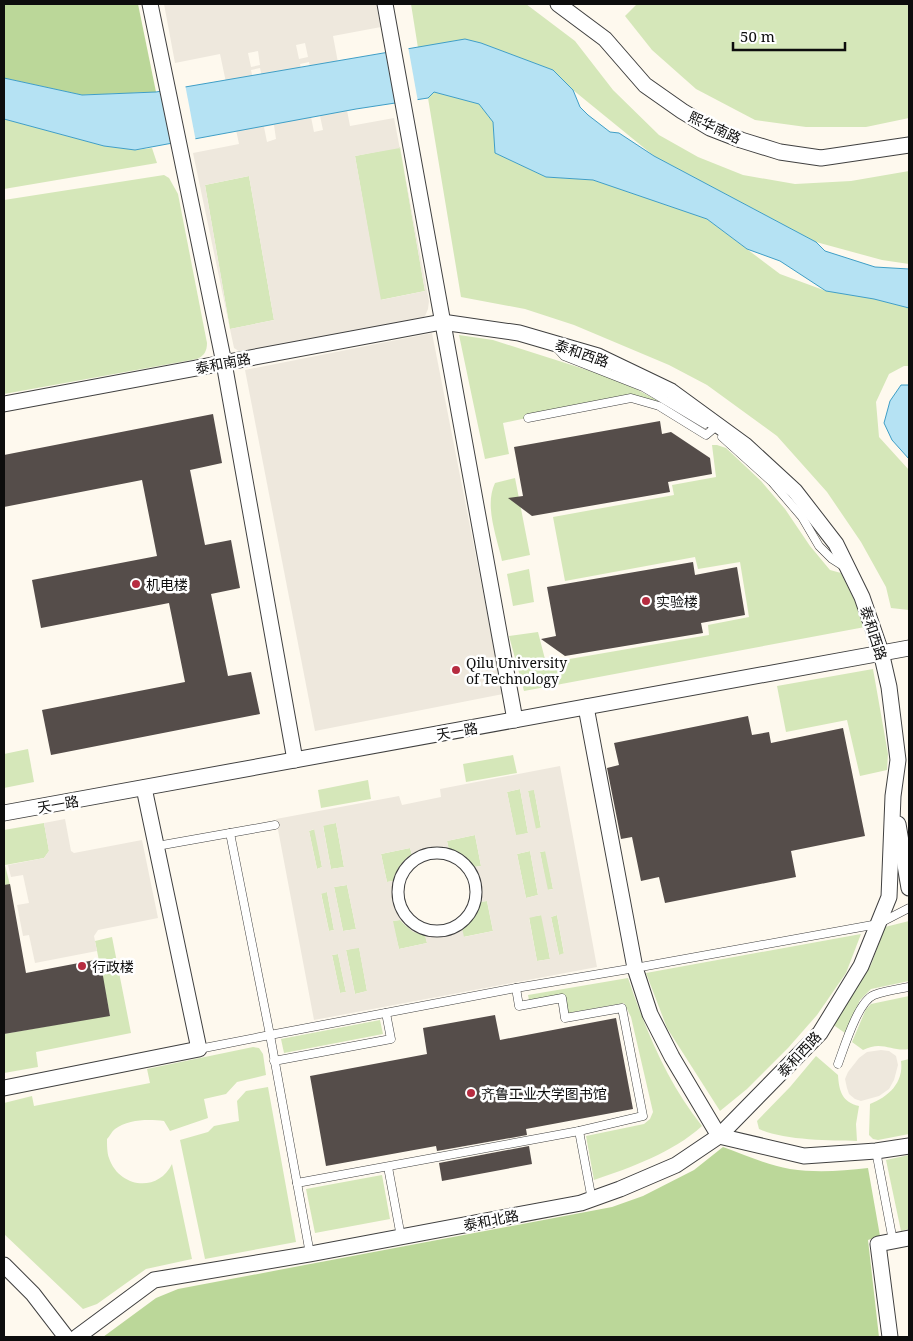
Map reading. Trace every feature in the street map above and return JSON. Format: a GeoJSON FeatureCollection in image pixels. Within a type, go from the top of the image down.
{"type":"FeatureCollection","features":[{"type":"Feature","properties":{"kind":"street"},"geometry":{"type":"LineString","coordinates":[[150,4],[224,363],[296,760]]}},
{"type":"Feature","properties":{"kind":"street"},"geometry":{"type":"LineString","coordinates":[[385,4],[515,720]]}},
{"type":"Feature","properties":{"kind":"street","name":"熙华南路"},"geometry":{"type":"LineString","coordinates":[[558,4],[605,39],[645,85],[710,128],[780,152],[821,158],[909,145]]}},
{"type":"Feature","properties":{"kind":"street","name":"泰和西路"},"geometry":{"type":"LineString","coordinates":[[442,322],[519,333],[598,356],[671,391],[745,445],[795,491],[836,544],[862,597],[881,652],[901,760],[893,796],[888,897],[861,966],[820,1033],[720,1136]]}},
{"type":"Feature","properties":{"kind":"street","name":"泰和南路"},"geometry":{"type":"LineString","coordinates":[[4,404],[442,322]]}},
{"type":"Feature","properties":{"kind":"street","name":"天一路"},"geometry":{"type":"LineString","coordinates":[[4,813],[909,648]]}},
{"type":"Feature","properties":{"kind":"street"},"geometry":{"type":"LineString","coordinates":[[586,707],[635,968],[650,1014],[672,1058],[720,1136],[804,1156],[876,1151],[909,1146]]}},
{"type":"Feature","properties":{"kind":"street"},"geometry":{"type":"LineString","coordinates":[[4,1088],[199,1049],[144,788]]}},
{"type":"Feature","properties":{"kind":"street"},"geometry":{"type":"LineString","coordinates":[[893,796],[909,888]]}},
{"type":"Feature","properties":{"kind":"street"},"geometry":{"type":"LineString","coordinates":[[430,853],[443,853],[460,860],[472,874],[476,886],[476,898],[472,910],[465,920],[455,927],[443,931],[425,930],[409,920],[401,910],[397,899],[397,886],[401,874],[408,864],[418,857],[430,853]]}},
{"type":"Feature","properties":{"kind":"street","name":"泰和北路"},"geometry":{"type":"LineString","coordinates":[[77,1337],[154,1280],[310,1254],[581,1203],[676,1165],[720,1136]]}},
{"type":"Feature","properties":{"kind":"street"},"geometry":{"type":"LineString","coordinates":[[890,1337],[878,1244],[909,1238]]}},
{"type":"Feature","properties":{"kind":"street"},"geometry":{"type":"LineString","coordinates":[[4,1265],[33,1294],[66,1337]]}},
{"type":"Feature","properties":{"kind":"lane"},"geometry":{"type":"LineString","coordinates":[[552,342],[564,356],[643,387],[713,429],[772,482],[802,518],[819,546],[832,559],[848,569]]}},
{"type":"Feature","properties":{"kind":"lane"},"geometry":{"type":"LineString","coordinates":[[528,418],[631,398],[659,406],[706,435],[713,429]]}},
{"type":"Feature","properties":{"kind":"lane"},"geometry":{"type":"LineString","coordinates":[[157,846],[275,825]]}},
{"type":"Feature","properties":{"kind":"lane"},"geometry":{"type":"LineString","coordinates":[[230,833],[270,1035],[310,1254]]}},
{"type":"Feature","properties":{"kind":"lane"},"geometry":{"type":"LineString","coordinates":[[199,1049],[516,988],[878,924],[909,908]]}},
{"type":"Feature","properties":{"kind":"lane"},"geometry":{"type":"LineString","coordinates":[[838,1064],[866,1001],[873,995],[909,987]]}},
{"type":"Feature","properties":{"kind":"lane"},"geometry":{"type":"LineString","coordinates":[[297,1183],[579,1131],[643,1116],[622,1008],[565,1018],[562,998],[520,1006],[516,988]]}},
{"type":"Feature","properties":{"kind":"lane"},"geometry":{"type":"LineString","coordinates":[[274,1061],[391,1039],[386,1013]]}},
{"type":"Feature","properties":{"kind":"lane"},"geometry":{"type":"LineString","coordinates":[[579,1131],[592,1200]]}},
{"type":"Feature","properties":{"kind":"lane"},"geometry":{"type":"LineString","coordinates":[[876,1151],[893,1241]]}},
{"type":"Feature","properties":{"kind":"lane"},"geometry":{"type":"LineString","coordinates":[[388,1167],[401,1237]]}},
{"type":"Feature","properties":{"kind":"green space"},"geometry":{"type":"Polygon","coordinates":[[[4,4],[138,4],[156,92],[82,95],[4,78],[4,4]]]}},
{"type":"Feature","properties":{"kind":"green space"},"geometry":{"type":"Polygon","coordinates":[[[411,4],[526,4],[575,41],[613,90],[659,135],[698,157],[743,175],[795,184],[851,181],[909,171],[909,264],[882,260],[816,242],[654,156],[573,90],[553,70],[481,43],[465,39],[418,48],[411,4]]]}},
{"type":"Feature","properties":{"kind":"green space"},"geometry":{"type":"Polygon","coordinates":[[[637,4],[909,4],[909,118],[866,127],[806,127],[755,120],[696,89],[652,50],[625,16],[637,4]]]}},
{"type":"Feature","properties":{"kind":"green space"},"geometry":{"type":"Polygon","coordinates":[[[434,92],[479,104],[493,122],[495,153],[546,177],[593,180],[707,219],[780,274],[826,291],[874,299],[909,308],[909,366],[904,366],[889,374],[876,402],[879,437],[909,470],[909,610],[891,608],[886,587],[861,542],[827,492],[777,436],[707,385],[669,365],[574,325],[525,309],[461,297],[428,98],[434,92]]]}},
{"type":"Feature","properties":{"kind":"green space"},"geometry":{"type":"Polygon","coordinates":[[[4,119],[104,146],[135,150],[152,148],[157,163],[4,189],[4,119]]]}},
{"type":"Feature","properties":{"kind":"green space"},"geometry":{"type":"Polygon","coordinates":[[[400,147],[425,291],[380,300],[355,156],[400,147]]]}},
{"type":"Feature","properties":{"kind":"green space"},"geometry":{"type":"Polygon","coordinates":[[[164,175],[169,178],[178,194],[207,343],[205,353],[197,359],[4,394],[4,200],[164,175]]]}},
{"type":"Feature","properties":{"kind":"green space"},"geometry":{"type":"Polygon","coordinates":[[[249,176],[274,320],[230,329],[205,185],[249,176]]]}},
{"type":"Feature","properties":{"kind":"green space"},"geometry":{"type":"Polygon","coordinates":[[[459,335],[493,340],[603,375],[636,389],[675,410],[669,410],[630,396],[503,423],[509,454],[485,459],[459,335]]]}},
{"type":"Feature","properties":{"kind":"green space"},"geometry":{"type":"Polygon","coordinates":[[[712,445],[726,448],[761,481],[785,509],[810,546],[830,570],[841,573],[863,618],[865,627],[524,691],[509,636],[538,632],[546,663],[709,635],[708,625],[749,617],[740,562],[698,569],[695,557],[565,581],[553,517],[674,495],[672,485],[716,477],[712,445]]]}},
{"type":"Feature","properties":{"kind":"green space"},"geometry":{"type":"Polygon","coordinates":[[[515,478],[530,555],[502,561],[492,522],[492,492],[495,483],[515,478]]]}},
{"type":"Feature","properties":{"kind":"green space"},"geometry":{"type":"Polygon","coordinates":[[[529,569],[534,602],[513,606],[507,574],[529,569]]]}},
{"type":"Feature","properties":{"kind":"green space"},"geometry":{"type":"Polygon","coordinates":[[[873,669],[888,754],[887,770],[860,776],[847,720],[786,732],[777,686],[873,669]]]}},
{"type":"Feature","properties":{"kind":"green space"},"geometry":{"type":"Polygon","coordinates":[[[28,749],[34,782],[4,788],[4,754],[28,749]]]}},
{"type":"Feature","properties":{"kind":"green space"},"geometry":{"type":"Polygon","coordinates":[[[513,755],[517,773],[466,782],[463,764],[513,755]]]}},
{"type":"Feature","properties":{"kind":"green space"},"geometry":{"type":"Polygon","coordinates":[[[368,780],[371,799],[321,808],[318,790],[368,780]]]}},
{"type":"Feature","properties":{"kind":"green space"},"geometry":{"type":"Polygon","coordinates":[[[520,789],[528,833],[516,836],[507,792],[520,789]]]}},
{"type":"Feature","properties":{"kind":"green space"},"geometry":{"type":"Polygon","coordinates":[[[534,789],[541,828],[535,829],[528,791],[534,789]]]}},
{"type":"Feature","properties":{"kind":"green space"},"geometry":{"type":"Polygon","coordinates":[[[44,823],[49,851],[44,858],[5,865],[11,889],[4,890],[4,830],[44,823]]]}},
{"type":"Feature","properties":{"kind":"green space"},"geometry":{"type":"Polygon","coordinates":[[[336,823],[344,867],[331,869],[323,825],[336,823]]]}},
{"type":"Feature","properties":{"kind":"green space"},"geometry":{"type":"Polygon","coordinates":[[[315,829],[322,867],[317,869],[309,831],[315,829]]]}},
{"type":"Feature","properties":{"kind":"green space"},"geometry":{"type":"Polygon","coordinates":[[[475,835],[481,866],[474,867],[465,856],[449,850],[447,841],[475,835]]]}},
{"type":"Feature","properties":{"kind":"green space"},"geometry":{"type":"Polygon","coordinates":[[[410,848],[412,855],[400,866],[393,881],[387,882],[381,854],[410,848]]]}},
{"type":"Feature","properties":{"kind":"green space"},"geometry":{"type":"Polygon","coordinates":[[[530,851],[538,895],[526,898],[517,854],[530,851]]]}},
{"type":"Feature","properties":{"kind":"green space"},"geometry":{"type":"Polygon","coordinates":[[[546,851],[553,889],[547,890],[540,852],[546,851]]]}},
{"type":"Feature","properties":{"kind":"green space"},"geometry":{"type":"Polygon","coordinates":[[[347,885],[356,929],[343,931],[334,887],[347,885]]]}},
{"type":"Feature","properties":{"kind":"green space"},"geometry":{"type":"Polygon","coordinates":[[[327,892],[334,930],[329,931],[321,893],[327,892]]]}},
{"type":"Feature","properties":{"kind":"green space"},"geometry":{"type":"Polygon","coordinates":[[[487,901],[493,931],[463,937],[461,928],[473,917],[479,902],[487,901]]]}},
{"type":"Feature","properties":{"kind":"green space"},"geometry":{"type":"Polygon","coordinates":[[[542,915],[550,959],[537,961],[529,917],[542,915]]]}},
{"type":"Feature","properties":{"kind":"green space"},"geometry":{"type":"Polygon","coordinates":[[[557,915],[564,954],[559,955],[551,917],[557,915]]]}},
{"type":"Feature","properties":{"kind":"green space"},"geometry":{"type":"Polygon","coordinates":[[[400,920],[411,930],[425,935],[427,943],[399,949],[392,921],[400,920]]]}},
{"type":"Feature","properties":{"kind":"green space"},"geometry":{"type":"Polygon","coordinates":[[[909,921],[909,981],[871,989],[860,1000],[845,1033],[832,1024],[871,965],[885,927],[909,921]]]}},
{"type":"Feature","properties":{"kind":"green space"},"geometry":{"type":"Polygon","coordinates":[[[861,934],[846,973],[817,1015],[788,1048],[747,1089],[720,1111],[667,1028],[646,973],[861,934]]]}},
{"type":"Feature","properties":{"kind":"green space"},"geometry":{"type":"Polygon","coordinates":[[[112,937],[131,1033],[36,1052],[38,1067],[4,1073],[4,1034],[110,1015],[95,941],[112,937]]]}},
{"type":"Feature","properties":{"kind":"green space"},"geometry":{"type":"Polygon","coordinates":[[[359,947],[367,991],[355,994],[346,950],[359,947]]]}},
{"type":"Feature","properties":{"kind":"green space"},"geometry":{"type":"Polygon","coordinates":[[[338,954],[346,992],[340,993],[332,955],[338,954]]]}},
{"type":"Feature","properties":{"kind":"green space"},"geometry":{"type":"Polygon","coordinates":[[[628,978],[650,1037],[668,1074],[702,1126],[665,1152],[594,1180],[586,1136],[644,1124],[650,1119],[653,1112],[631,1017],[624,1003],[568,1013],[565,995],[529,1000],[528,995],[628,978]]]}},
{"type":"Feature","properties":{"kind":"green space"},"geometry":{"type":"Polygon","coordinates":[[[909,996],[909,1049],[876,1046],[863,1050],[852,1042],[866,1009],[871,1004],[909,996]]]}},
{"type":"Feature","properties":{"kind":"green space"},"geometry":{"type":"Polygon","coordinates":[[[380,1020],[383,1034],[284,1053],[281,1039],[380,1020]]]}},
{"type":"Feature","properties":{"kind":"green space"},"geometry":{"type":"Polygon","coordinates":[[[253,1047],[259,1048],[263,1054],[266,1075],[237,1082],[226,1094],[204,1099],[208,1118],[170,1131],[164,1121],[145,1120],[126,1123],[115,1129],[107,1139],[108,1156],[114,1168],[121,1176],[130,1181],[149,1183],[158,1180],[172,1164],[192,1259],[146,1269],[97,1304],[83,1309],[4,1234],[4,1103],[32,1096],[34,1106],[150,1083],[147,1069],[253,1047]]]}},
{"type":"Feature","properties":{"kind":"green space"},"geometry":{"type":"Polygon","coordinates":[[[816,1056],[838,1075],[839,1086],[845,1099],[859,1106],[856,1124],[857,1141],[793,1138],[768,1133],[759,1129],[757,1121],[790,1087],[816,1056]]]}},
{"type":"Feature","properties":{"kind":"green space"},"geometry":{"type":"Polygon","coordinates":[[[909,1059],[909,1134],[878,1140],[873,1139],[869,1135],[870,1104],[889,1093],[900,1076],[901,1061],[909,1059]]]}},
{"type":"Feature","properties":{"kind":"green space"},"geometry":{"type":"Polygon","coordinates":[[[268,1087],[296,1242],[205,1259],[180,1140],[208,1132],[214,1126],[239,1121],[237,1101],[246,1091],[268,1087]]]}},
{"type":"Feature","properties":{"kind":"green space"},"geometry":{"type":"Polygon","coordinates":[[[723,1147],[790,1169],[829,1171],[868,1168],[880,1236],[868,1240],[879,1337],[103,1337],[156,1298],[178,1289],[612,1207],[643,1196],[694,1170],[723,1147]]]}},
{"type":"Feature","properties":{"kind":"green space"},"geometry":{"type":"Polygon","coordinates":[[[909,1155],[909,1229],[901,1231],[886,1160],[909,1155]]]}},
{"type":"Feature","properties":{"kind":"green space"},"geometry":{"type":"Polygon","coordinates":[[[382,1175],[390,1219],[315,1233],[306,1189],[382,1175]]]}},
{"type":"Feature","properties":{"kind":"shaded area"},"geometry":{"type":"Polygon","coordinates":[[[164,4],[376,4],[381,27],[333,36],[350,126],[394,118],[400,148],[355,156],[381,300],[425,291],[403,164],[429,301],[425,316],[418,320],[242,353],[234,348],[230,329],[193,153],[239,144],[220,54],[175,63],[164,4]],[[305,43],[296,45],[299,59],[308,57],[305,43]],[[258,51],[248,53],[251,67],[260,65],[258,51]],[[309,62],[300,64],[303,78],[312,76],[309,62]],[[260,68],[251,70],[254,84],[263,82],[260,68]],[[320,116],[311,117],[314,132],[323,130],[320,116]],[[274,125],[264,127],[267,142],[276,139],[274,125]],[[249,176],[205,185],[230,329],[274,320],[249,176]]]}},
{"type":"Feature","properties":{"kind":"shaded area"},"geometry":{"type":"Polygon","coordinates":[[[432,333],[503,694],[315,731],[245,370],[432,333]]]}},
{"type":"Feature","properties":{"kind":"shaded area"},"geometry":{"type":"Polygon","coordinates":[[[560,766],[597,967],[314,1020],[276,819],[399,796],[402,805],[441,797],[440,789],[560,766]],[[520,789],[507,792],[516,835],[528,833],[520,789]],[[534,790],[528,791],[536,829],[541,827],[534,790]],[[336,823],[323,826],[331,869],[344,867],[336,823]],[[314,829],[309,831],[317,869],[322,867],[314,829]],[[475,835],[447,841],[449,850],[465,856],[474,867],[481,866],[475,835]],[[410,848],[381,854],[387,882],[393,881],[398,869],[407,857],[412,855],[410,848]],[[530,851],[517,854],[526,898],[538,895],[530,851]],[[545,851],[540,852],[548,890],[553,889],[545,851]],[[430,853],[418,857],[408,864],[401,874],[397,886],[397,899],[401,910],[419,928],[443,931],[455,927],[465,920],[472,910],[476,898],[476,886],[472,874],[465,864],[455,857],[443,853],[430,853]],[[347,885],[334,887],[343,931],[356,929],[347,885]],[[327,892],[321,894],[329,931],[334,930],[327,892]],[[487,901],[479,902],[477,914],[462,928],[464,937],[493,931],[487,901]],[[541,915],[529,918],[537,961],[550,959],[541,915]],[[557,915],[551,917],[559,955],[564,953],[557,915]],[[400,920],[393,921],[399,949],[427,943],[425,935],[413,932],[400,920]],[[359,948],[346,950],[355,994],[367,991],[359,948]],[[338,954],[332,955],[340,993],[346,992],[338,954]]]}},
{"type":"Feature","properties":{"kind":"shaded area"},"geometry":{"type":"Polygon","coordinates":[[[65,819],[71,851],[74,853],[142,840],[158,918],[98,930],[94,936],[97,951],[35,963],[29,935],[23,936],[17,905],[29,903],[23,875],[11,877],[8,865],[44,858],[49,851],[44,823],[65,819]]]}},
{"type":"Feature","properties":{"kind":"shaded area"},"geometry":{"type":"Polygon","coordinates":[[[889,1051],[896,1056],[898,1065],[894,1080],[889,1089],[879,1096],[861,1101],[855,1099],[849,1094],[847,1088],[845,1079],[848,1072],[859,1058],[867,1052],[889,1051]]]}},
{"type":"Feature","properties":{"kind":"water"},"geometry":{"type":"Polygon","coordinates":[[[465,39],[481,43],[553,70],[573,90],[580,107],[610,132],[619,133],[654,156],[816,242],[825,251],[875,267],[909,269],[909,308],[874,299],[826,291],[780,261],[747,249],[707,219],[593,180],[546,177],[495,153],[493,122],[479,104],[434,92],[428,98],[356,109],[135,150],[104,146],[4,119],[4,78],[82,95],[156,92],[465,39]]]}},
{"type":"Feature","properties":{"kind":"water"},"geometry":{"type":"Polygon","coordinates":[[[901,385],[909,385],[909,459],[892,440],[884,423],[890,401],[901,385]]]}},
{"type":"Feature","properties":{"kind":"pier"},"geometry":{"type":"Polygon","coordinates":[[[408,46],[418,102],[397,105],[387,49],[408,46]]]}},
{"type":"Feature","properties":{"kind":"pier"},"geometry":{"type":"Polygon","coordinates":[[[185,84],[196,142],[174,146],[164,88],[185,84]]]}},
{"type":"Feature","properties":{"kind":"building","name":"机电楼"},"geometry":{"type":"Polygon","coordinates":[[[213,414],[222,463],[190,470],[205,545],[231,540],[240,588],[211,594],[228,676],[251,672],[260,714],[51,755],[42,710],[185,682],[169,603],[41,628],[32,580],[157,556],[142,480],[4,507],[4,455],[213,414]]]}},
{"type":"Feature","properties":{"kind":"building"},"geometry":{"type":"Polygon","coordinates":[[[660,421],[662,434],[671,432],[710,458],[712,474],[668,482],[670,492],[532,516],[508,498],[523,496],[514,447],[660,421]]]}},
{"type":"Feature","properties":{"kind":"building","name":"实验楼"},"geometry":{"type":"Polygon","coordinates":[[[693,562],[695,575],[737,567],[745,615],[701,623],[703,633],[565,656],[541,639],[556,636],[547,587],[693,562]]]}},
{"type":"Feature","properties":{"kind":"building"},"geometry":{"type":"Polygon","coordinates":[[[748,716],[752,735],[769,732],[771,743],[843,728],[865,836],[791,851],[796,877],[665,903],[659,877],[641,881],[632,837],[621,839],[607,768],[619,765],[614,743],[748,716]]]}},
{"type":"Feature","properties":{"kind":"building","name":"行政楼"},"geometry":{"type":"Polygon","coordinates":[[[10,884],[26,973],[100,959],[110,1016],[4,1034],[4,885],[10,884]]]}},
{"type":"Feature","properties":{"kind":"building","name":"齐鲁工业大学图书馆"},"geometry":{"type":"Polygon","coordinates":[[[495,1015],[500,1040],[616,1018],[633,1109],[526,1129],[527,1135],[437,1151],[436,1146],[326,1166],[310,1076],[427,1054],[423,1028],[495,1015]]]}},
{"type":"Feature","properties":{"kind":"building"},"geometry":{"type":"Polygon","coordinates":[[[529,1146],[532,1164],[442,1181],[439,1163],[529,1146]]]}},
{"type":"Feature","properties":{"kind":"place","name":"机电楼"},"geometry":{"type":"Point","coordinates":[136,584]}},
{"type":"Feature","properties":{"kind":"place","name":"实验楼"},"geometry":{"type":"Point","coordinates":[646,601]}},
{"type":"Feature","properties":{"kind":"place","name":"Qilu University of Technology"},"geometry":{"type":"Point","coordinates":[456,670]}},
{"type":"Feature","properties":{"kind":"place","name":"行政楼"},"geometry":{"type":"Point","coordinates":[82,966]}},
{"type":"Feature","properties":{"kind":"place","name":"齐鲁工业大学图书馆"},"geometry":{"type":"Point","coordinates":[471,1093]}}]}
